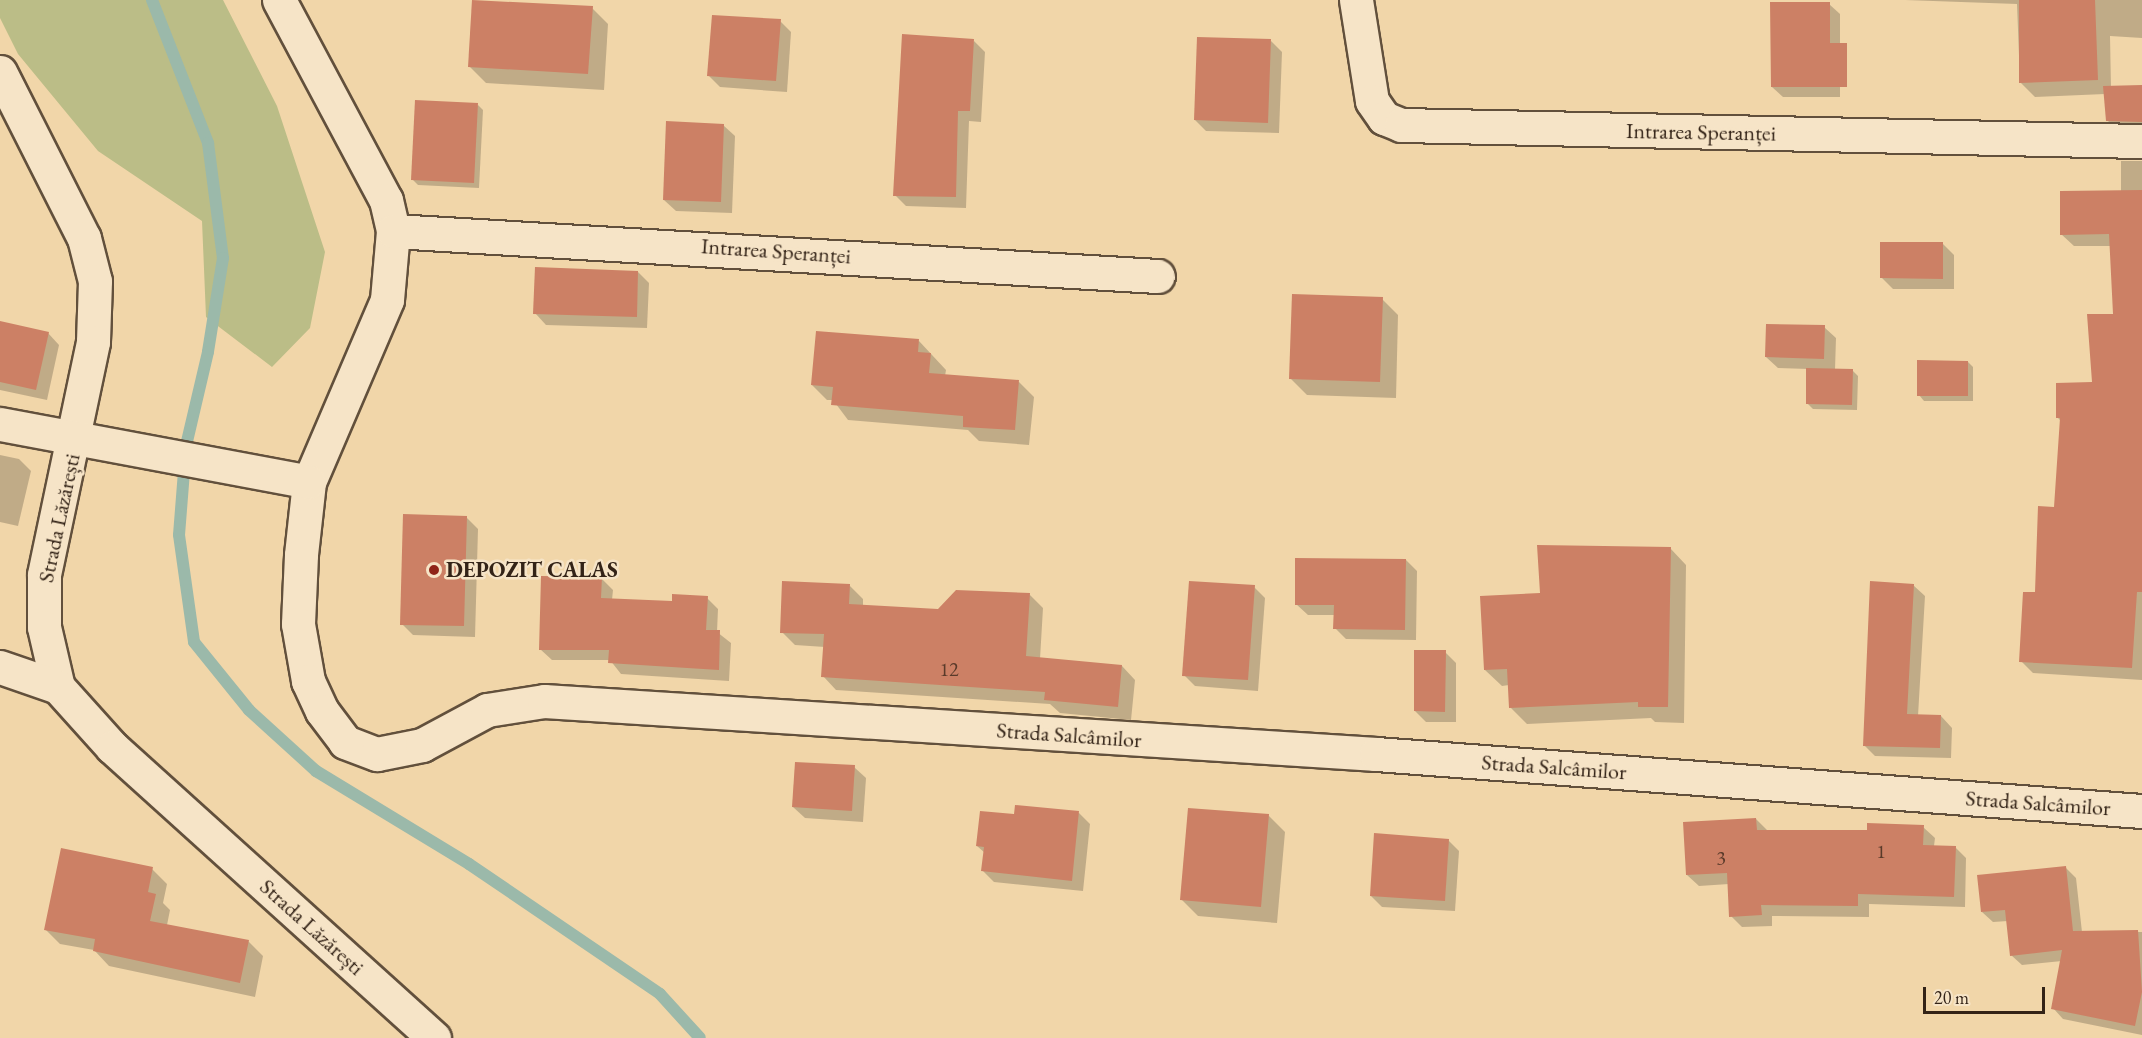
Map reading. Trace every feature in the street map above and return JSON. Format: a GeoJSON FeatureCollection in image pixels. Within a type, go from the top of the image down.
{"type":"FeatureCollection","features":[{"type":"Feature","properties":{"kind":"street"},"geometry":{"type":"LineString","coordinates":[[0,424],[155,456],[309,482],[387,300],[393,231],[386,200],[279,0]]}},
{"type":"Feature","properties":{"kind":"street","name":"Intrarea Speranței"},"geometry":{"type":"LineString","coordinates":[[1356,0],[1372,101],[1384,118],[1401,126],[2142,141]]}},
{"type":"Feature","properties":{"kind":"street","name":"Strada Lăzărești"},"geometry":{"type":"LineString","coordinates":[[0,72],[84,238],[95,281],[93,342],[75,440],[44,575],[44,627],[58,687],[112,747],[434,1038]]}},
{"type":"Feature","properties":{"kind":"street","name":"Intrarea Speranței"},"geometry":{"type":"LineString","coordinates":[[393,231],[1158,276]]}},
{"type":"Feature","properties":{"kind":"street","name":"Strada Salcâmilor"},"geometry":{"type":"LineString","coordinates":[[309,482],[298,624],[308,681],[321,711],[345,742],[377,754],[422,745],[487,710],[544,701],[1376,754],[2142,811]]}},
{"type":"Feature","properties":{"kind":"street"},"geometry":{"type":"LineString","coordinates":[[0,667],[58,687]]}},
{"type":"Feature","properties":{"kind":"green space"},"geometry":{"type":"Polygon","coordinates":[[[0,0],[223,0],[277,106],[325,252],[310,328],[272,367],[206,317],[202,221],[98,151],[18,54],[0,18],[0,0]]]}},
{"type":"Feature","properties":{"kind":"building"},"geometry":{"type":"Polygon","coordinates":[[[472,0],[593,6],[588,74],[468,67],[472,0]]]}},
{"type":"Feature","properties":{"kind":"building"},"geometry":{"type":"Polygon","coordinates":[[[2019,0],[2095,0],[2098,80],[2019,83],[2019,0]]]}},
{"type":"Feature","properties":{"kind":"building"},"geometry":{"type":"Polygon","coordinates":[[[1770,2],[1830,2],[1830,43],[1847,43],[1847,87],[1771,87],[1770,2]]]}},
{"type":"Feature","properties":{"kind":"building"},"geometry":{"type":"Polygon","coordinates":[[[712,15],[781,19],[776,81],[707,76],[712,15]]]}},
{"type":"Feature","properties":{"kind":"building"},"geometry":{"type":"Polygon","coordinates":[[[902,34],[974,39],[970,111],[958,111],[956,197],[893,196],[902,34]]]}},
{"type":"Feature","properties":{"kind":"building"},"geometry":{"type":"Polygon","coordinates":[[[1197,37],[1271,39],[1268,123],[1194,120],[1197,37]]]}},
{"type":"Feature","properties":{"kind":"building"},"geometry":{"type":"Polygon","coordinates":[[[2142,85],[2142,122],[2106,121],[2103,86],[2142,85]]]}},
{"type":"Feature","properties":{"kind":"building"},"geometry":{"type":"Polygon","coordinates":[[[415,100],[478,103],[474,183],[411,180],[415,100]]]}},
{"type":"Feature","properties":{"kind":"building"},"geometry":{"type":"Polygon","coordinates":[[[666,121],[724,124],[721,202],[663,200],[666,121]]]}},
{"type":"Feature","properties":{"kind":"building"},"geometry":{"type":"Polygon","coordinates":[[[2142,190],[2142,592],[2137,592],[2132,668],[2019,662],[2023,592],[2035,592],[2038,506],[2054,507],[2060,418],[2056,418],[2056,383],[2092,382],[2087,314],[2113,314],[2109,234],[2060,235],[2060,191],[2142,190]]]}},
{"type":"Feature","properties":{"kind":"building"},"geometry":{"type":"Polygon","coordinates":[[[1880,242],[1943,242],[1943,279],[1880,278],[1880,242]]]}},
{"type":"Feature","properties":{"kind":"building"},"geometry":{"type":"Polygon","coordinates":[[[535,267],[638,271],[637,317],[533,314],[535,267]]]}},
{"type":"Feature","properties":{"kind":"building"},"geometry":{"type":"Polygon","coordinates":[[[1292,294],[1383,297],[1380,382],[1289,379],[1292,294]]]}},
{"type":"Feature","properties":{"kind":"building"},"geometry":{"type":"Polygon","coordinates":[[[0,321],[49,332],[36,390],[0,382],[0,321]]]}},
{"type":"Feature","properties":{"kind":"building"},"geometry":{"type":"Polygon","coordinates":[[[1766,324],[1825,325],[1824,359],[1765,357],[1766,324]]]}},
{"type":"Feature","properties":{"kind":"building"},"geometry":{"type":"Polygon","coordinates":[[[816,331],[919,339],[918,352],[931,353],[929,373],[1019,380],[1015,430],[963,427],[963,416],[831,405],[833,387],[811,385],[816,331]]]}},
{"type":"Feature","properties":{"kind":"building"},"geometry":{"type":"Polygon","coordinates":[[[1917,360],[1968,361],[1968,396],[1917,396],[1917,360]]]}},
{"type":"Feature","properties":{"kind":"building"},"geometry":{"type":"Polygon","coordinates":[[[1806,368],[1853,369],[1852,405],[1806,404],[1806,368]]]}},
{"type":"Feature","properties":{"kind":"building","name":"DEPOZIT CALAS"},"geometry":{"type":"Polygon","coordinates":[[[403,514],[467,516],[464,626],[400,625],[403,514]]]}},
{"type":"Feature","properties":{"kind":"building"},"geometry":{"type":"Polygon","coordinates":[[[1537,545],[1671,547],[1668,707],[1638,707],[1638,702],[1509,708],[1507,669],[1484,670],[1480,596],[1540,593],[1537,545]]]}},
{"type":"Feature","properties":{"kind":"building"},"geometry":{"type":"Polygon","coordinates":[[[1295,558],[1406,559],[1405,630],[1333,629],[1334,605],[1295,605],[1295,558]]]}},
{"type":"Feature","properties":{"kind":"building"},"geometry":{"type":"Polygon","coordinates":[[[541,576],[602,577],[601,598],[672,601],[672,594],[708,596],[706,630],[720,630],[719,670],[608,663],[609,650],[539,650],[541,576]]]}},
{"type":"Feature","properties":{"kind":"building"},"geometry":{"type":"Polygon","coordinates":[[[782,581],[850,584],[849,604],[938,609],[956,590],[1030,593],[1026,656],[1122,665],[1118,707],[1044,700],[1045,692],[821,677],[824,634],[780,633],[782,581]]]}},
{"type":"Feature","properties":{"kind":"building"},"geometry":{"type":"Polygon","coordinates":[[[1189,581],[1255,585],[1248,680],[1182,676],[1189,581]]]}},
{"type":"Feature","properties":{"kind":"building"},"geometry":{"type":"Polygon","coordinates":[[[1870,581],[1914,584],[1907,714],[1941,715],[1940,748],[1863,746],[1870,581]]]}},
{"type":"Feature","properties":{"kind":"building"},"geometry":{"type":"Polygon","coordinates":[[[1414,650],[1446,650],[1445,712],[1414,711],[1414,650]]]}},
{"type":"Feature","properties":{"kind":"building"},"geometry":{"type":"Polygon","coordinates":[[[795,762],[855,765],[852,811],[792,807],[795,762]]]}},
{"type":"Feature","properties":{"kind":"building"},"geometry":{"type":"Polygon","coordinates":[[[1015,805],[1079,811],[1072,881],[981,871],[984,847],[976,846],[980,811],[1014,814],[1015,805]]]}},
{"type":"Feature","properties":{"kind":"building"},"geometry":{"type":"Polygon","coordinates":[[[1188,808],[1269,814],[1261,907],[1180,900],[1188,808]]]}},
{"type":"Feature","properties":{"kind":"building"},"geometry":{"type":"Polygon","coordinates":[[[1756,818],[1757,830],[1867,830],[1867,823],[1924,825],[1923,845],[1956,846],[1954,897],[1858,894],[1858,906],[1761,905],[1762,915],[1729,917],[1727,873],[1686,875],[1683,822],[1756,818]]]}},
{"type":"Feature","properties":{"kind":"building"},"geometry":{"type":"Polygon","coordinates":[[[1374,833],[1449,839],[1445,901],[1370,896],[1374,833]]]}},
{"type":"Feature","properties":{"kind":"building"},"geometry":{"type":"Polygon","coordinates":[[[61,848],[153,867],[148,892],[156,894],[150,921],[249,940],[240,983],[93,951],[95,939],[44,930],[61,848]]]}},
{"type":"Feature","properties":{"kind":"building"},"geometry":{"type":"Polygon","coordinates":[[[2066,866],[2073,931],[2138,930],[2142,992],[2135,1026],[2051,1009],[2062,950],[2010,956],[2005,910],[1981,912],[1977,875],[2066,866]]]}},
{"type":"Feature","properties":{"kind":"waterway"},"geometry":{"type":"LineString","coordinates":[[152,0],[208,143],[223,258],[208,352],[186,446],[179,535],[194,642],[249,710],[316,771],[469,864],[660,994],[700,1038]]}},
{"type":"Feature","properties":{"kind":"place","name":"DEPOZIT CALAS"},"geometry":{"type":"Point","coordinates":[434,570]}}]}
